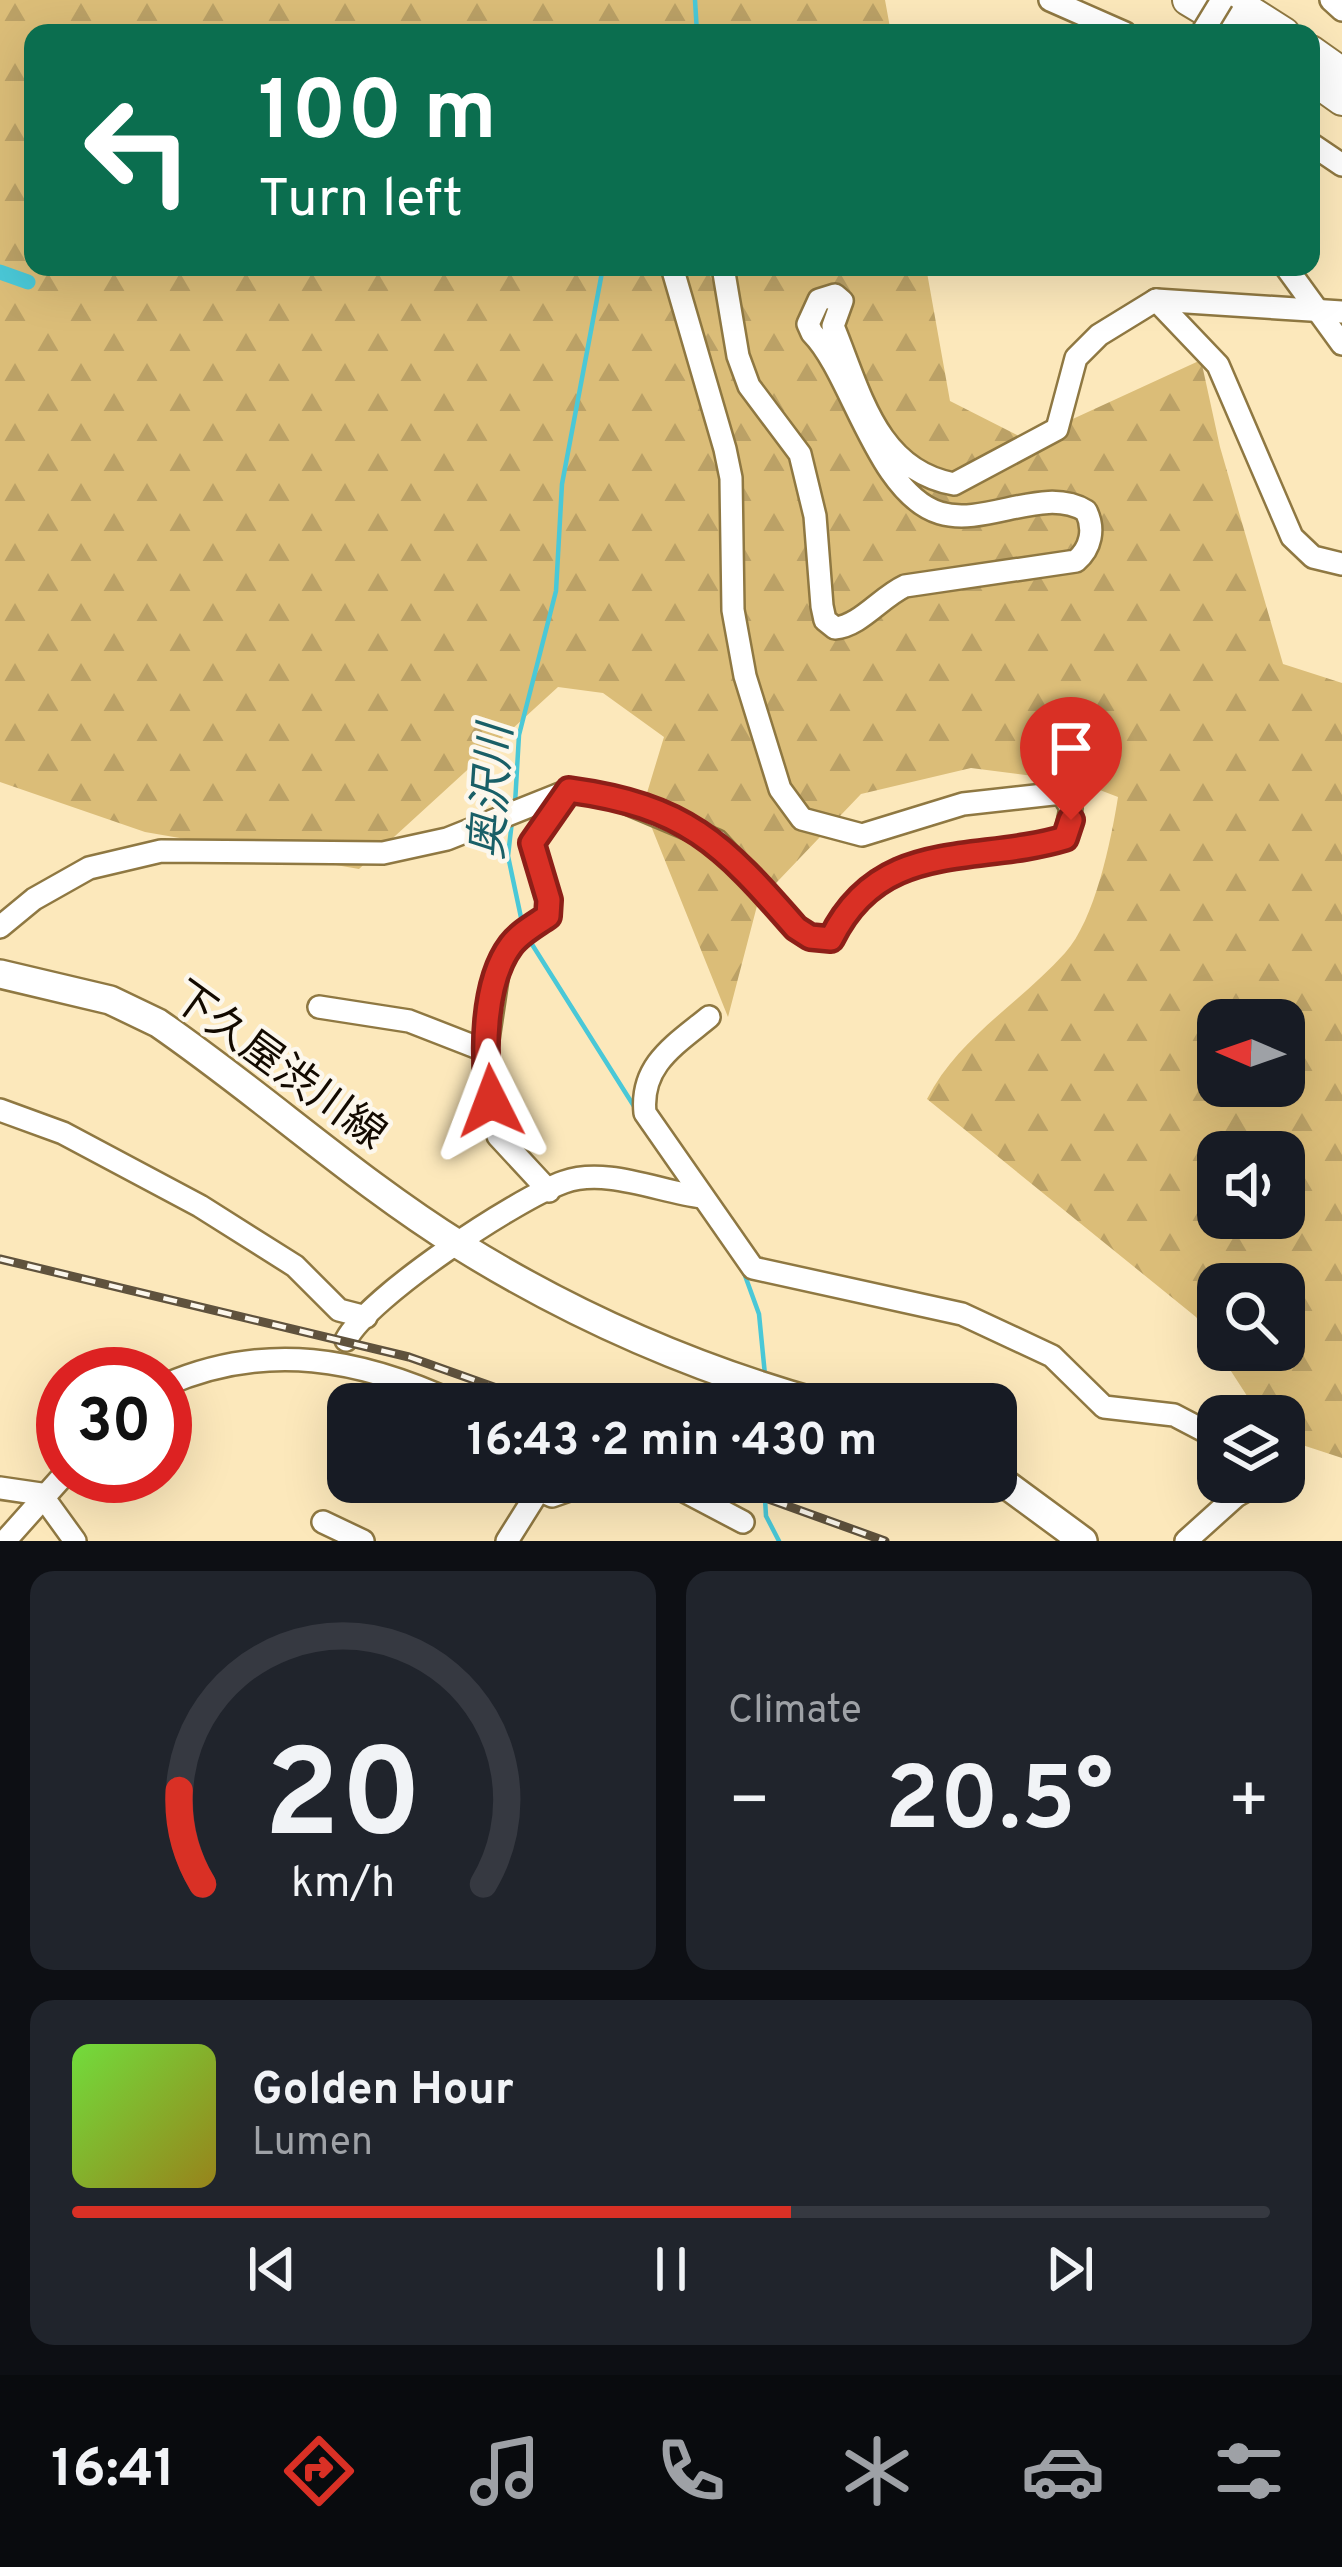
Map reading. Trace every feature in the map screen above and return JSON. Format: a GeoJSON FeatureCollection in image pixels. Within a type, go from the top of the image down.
{"type":"FeatureCollection","features":[{"type":"Feature","properties":{"kind":"highway"},"geometry":{"type":"LineString","coordinates":[[1188,0],[1228,24]]}},
{"type":"Feature","properties":{"kind":"highway"},"geometry":{"type":"LineString","coordinates":[[1232,0],[1270,24]]}},
{"type":"Feature","properties":{"kind":"main road","name":"下久屋渋川線"},"geometry":{"type":"LineString","coordinates":[[0,974],[110,1000],[158,1024],[458,1244],[667,1355],[752,1383]]}},
{"type":"Feature","properties":{"kind":"main road"},"geometry":{"type":"LineString","coordinates":[[1017,1492],[1084,1541]]}},
{"type":"Feature","properties":{"kind":"street"},"geometry":{"type":"LineString","coordinates":[[1050,0],[1105,24]]}},
{"type":"Feature","properties":{"kind":"street"},"geometry":{"type":"LineString","coordinates":[[1330,0],[1342,10]]}},
{"type":"Feature","properties":{"kind":"street"},"geometry":{"type":"LineString","coordinates":[[0,927],[34,899],[89,868],[160,851],[383,854],[447,839],[569,790],[610,796],[717,841],[796,928],[810,937],[831,939],[861,893],[933,856],[1041,845],[1065,838],[1071,808],[1062,793],[963,804],[862,835],[802,819],[791,804],[773,769],[745,676],[733,610],[731,478],[674,276]]}},
{"type":"Feature","properties":{"kind":"street"},"geometry":{"type":"LineString","coordinates":[[725,276],[738,356],[749,386],[800,454],[829,625],[843,628],[905,586],[1076,561],[1090,538],[1090,520],[1086,511],[1065,502],[970,515],[941,514],[927,506],[873,443],[812,333],[808,324],[819,300],[835,296],[842,301],[833,326],[871,421],[904,466],[954,484],[1057,429],[1076,358],[1100,335],[1156,300],[1232,301],[1330,312]]}},
{"type":"Feature","properties":{"kind":"street"},"geometry":{"type":"LineString","coordinates":[[1295,276],[1330,312],[1342,344]]}},
{"type":"Feature","properties":{"kind":"street"},"geometry":{"type":"LineString","coordinates":[[1156,300],[1218,365],[1292,537],[1313,556],[1342,564]]}},
{"type":"Feature","properties":{"kind":"street"},"geometry":{"type":"LineString","coordinates":[[549,1191],[497,1136],[484,1066],[499,965],[513,941],[548,916],[549,900],[532,843],[569,790]]}},
{"type":"Feature","properties":{"kind":"street"},"geometry":{"type":"LineString","coordinates":[[320,1007],[410,1021],[486,1051]]}},
{"type":"Feature","properties":{"kind":"street"},"geometry":{"type":"LineString","coordinates":[[709,1017],[656,1062],[643,1089],[645,1113],[753,1268],[962,1313],[1052,1356],[1104,1407],[1174,1415],[1197,1427]]}},
{"type":"Feature","properties":{"kind":"street"},"geometry":{"type":"LineString","coordinates":[[0,1111],[64,1133],[200,1206],[295,1266],[339,1310],[366,1317]]}},
{"type":"Feature","properties":{"kind":"street"},"geometry":{"type":"LineString","coordinates":[[342,1354],[366,1317],[414,1273],[565,1181],[598,1179],[702,1197]]}},
{"type":"Feature","properties":{"kind":"street"},"geometry":{"type":"LineString","coordinates":[[192,1375],[238,1359],[342,1354],[409,1383]]}},
{"type":"Feature","properties":{"kind":"street"},"geometry":{"type":"LineString","coordinates":[[0,1488],[36,1493]]}},
{"type":"Feature","properties":{"kind":"street"},"geometry":{"type":"LineString","coordinates":[[5,1541],[36,1501]]}},
{"type":"Feature","properties":{"kind":"street"},"geometry":{"type":"LineString","coordinates":[[48,1503],[75,1541]]}},
{"type":"Feature","properties":{"kind":"street"},"geometry":{"type":"LineString","coordinates":[[507,1541],[527,1503]]}},
{"type":"Feature","properties":{"kind":"street"},"geometry":{"type":"LineString","coordinates":[[707,1503],[743,1522]]}},
{"type":"Feature","properties":{"kind":"street"},"geometry":{"type":"LineString","coordinates":[[1186,1541],[1228,1503]]}},
{"type":"Feature","properties":{"kind":"street"},"geometry":{"type":"LineString","coordinates":[[322,1522],[363,1541]]}},
{"type":"Feature","properties":{"kind":"green space"},"geometry":{"type":"Polygon","coordinates":[[[0,0],[885,0],[889,24],[24,24],[24,276],[928,276],[950,401],[1027,440],[1201,360],[1220,447],[1283,664],[1342,683],[1342,1458],[1305,1446],[1305,1395],[1246,1395],[1231,1371],[1305,1371],[1305,1263],[1197,1263],[1197,1319],[927,1099],[955,1057],[1076,939],[1100,879],[1118,797],[1079,782],[971,768],[861,794],[758,902],[728,1017],[643,806],[664,737],[603,693],[558,687],[359,869],[145,832],[0,782],[0,0]]]}},
{"type":"Feature","properties":{"kind":"waterway","name":"奥沢川"},"geometry":{"type":"LineString","coordinates":[[695,0],[696,24]]}},
{"type":"Feature","properties":{"kind":"waterway"},"geometry":{"type":"LineString","coordinates":[[0,272],[28,282]]}},
{"type":"Feature","properties":{"kind":"waterway","name":"奥沢川"},"geometry":{"type":"LineString","coordinates":[[515,804],[519,735],[556,591],[562,484],[601,276]]}},
{"type":"Feature","properties":{"kind":"waterway","name":"奥沢川"},"geometry":{"type":"LineString","coordinates":[[512,821],[508,856],[523,927]]}},
{"type":"Feature","properties":{"kind":"waterway","name":"奥沢川"},"geometry":{"type":"LineString","coordinates":[[528,938],[637,1111]]}},
{"type":"Feature","properties":{"kind":"waterway","name":"奥沢川"},"geometry":{"type":"LineString","coordinates":[[743,1270],[759,1314],[765,1375]]}},
{"type":"Feature","properties":{"kind":"waterway","name":"奥沢川"},"geometry":{"type":"LineString","coordinates":[[765,1503],[766,1516],[779,1541]]}},
{"type":"Feature","properties":{"kind":"railway"},"geometry":{"type":"LineString","coordinates":[[0,1259],[409,1357],[483,1383]]}},
{"type":"Feature","properties":{"kind":"railway"},"geometry":{"type":"LineString","coordinates":[[779,1503],[885,1541]]}},
{"type":"Feature","properties":{"kind":"route"},"geometry":{"type":"LineString","coordinates":[[491,1101],[484,1066],[499,965],[513,941],[548,916],[549,900],[532,843],[569,790],[610,796],[697,829],[717,841],[796,928],[810,937],[831,939],[861,893],[904,869],[933,856],[1041,845],[1065,838],[1071,820]]}}]}
